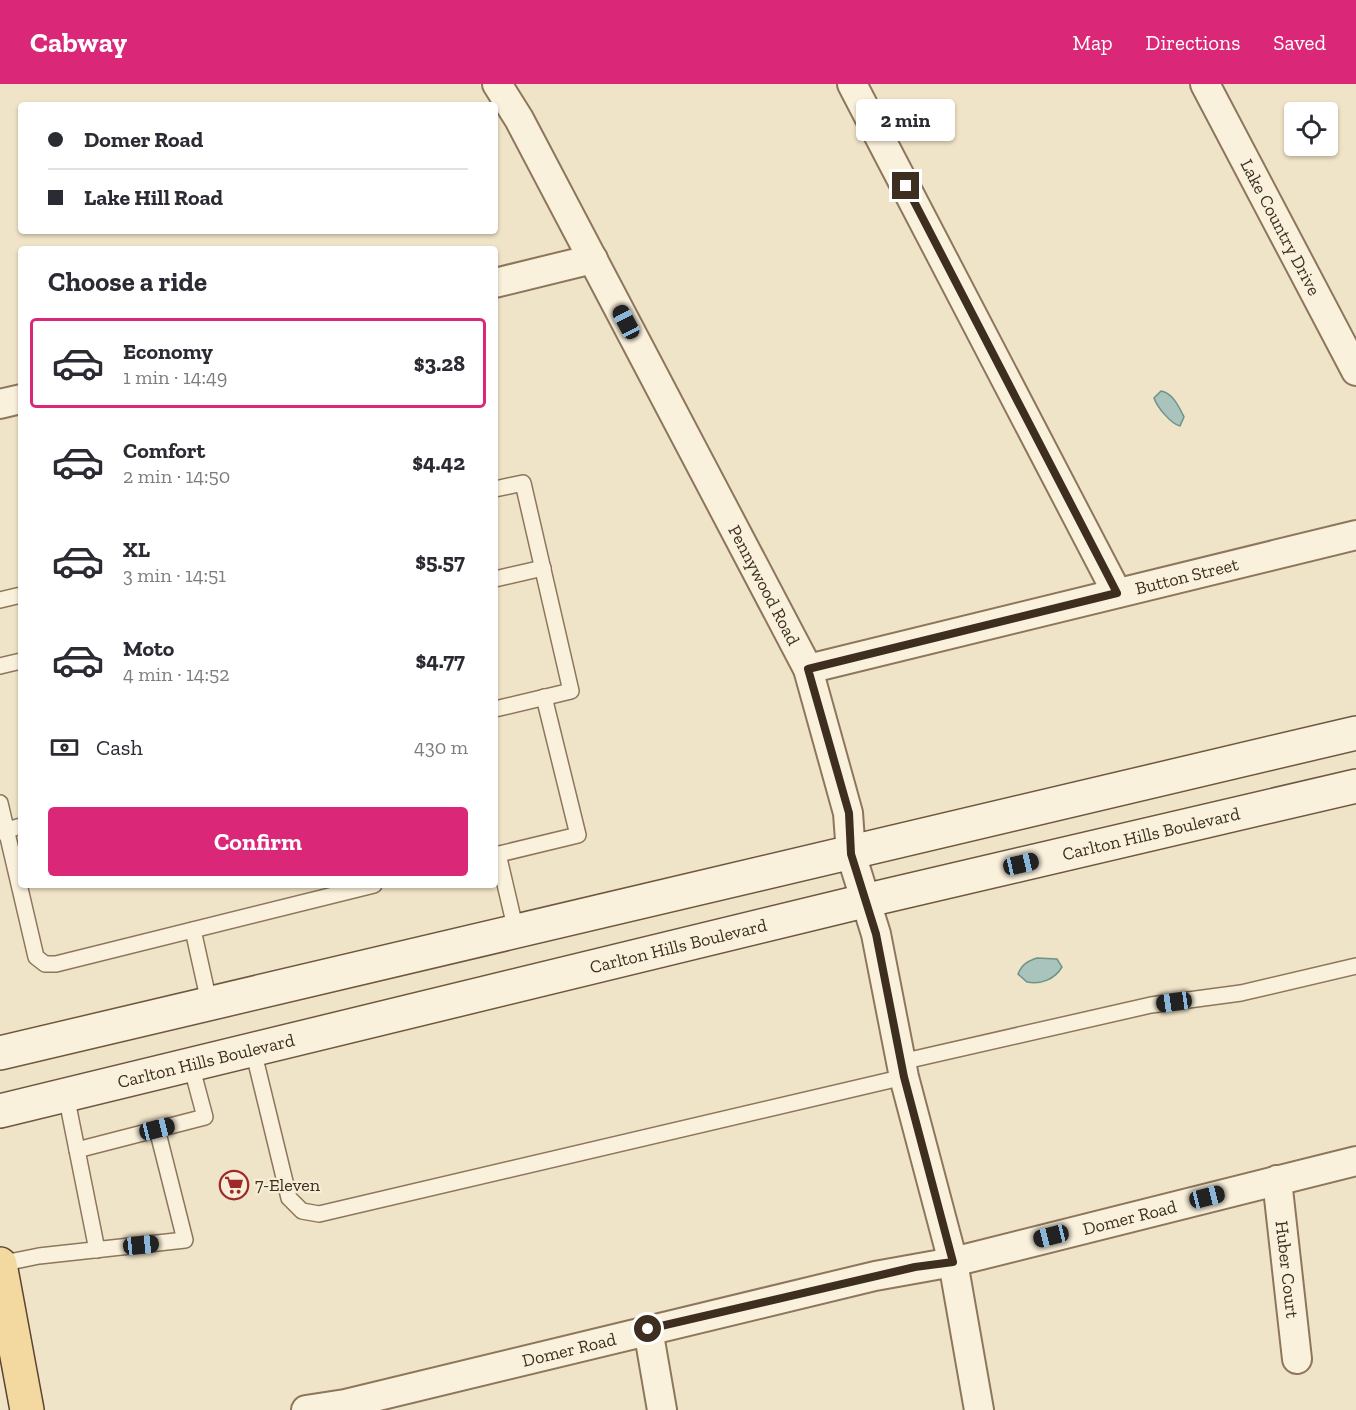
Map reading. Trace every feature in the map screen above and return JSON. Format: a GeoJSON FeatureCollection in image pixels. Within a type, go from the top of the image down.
{"type":"FeatureCollection","features":[{"type":"Feature","properties":{"kind":"main road"},"geometry":{"type":"LineString","coordinates":[[0,1264],[27,1410]]}},
{"type":"Feature","properties":{"kind":"street","name":"Pennywood Road"},"geometry":{"type":"LineString","coordinates":[[497,84],[519,119],[808,669],[849,813],[851,854],[876,934],[903,1070],[953,1262],[979,1410]]}},
{"type":"Feature","properties":{"kind":"street"},"geometry":{"type":"LineString","coordinates":[[852,84],[1117,593]]}},
{"type":"Feature","properties":{"kind":"street","name":"Lake Country Drive"},"geometry":{"type":"LineString","coordinates":[[1205,84],[1356,371]]}},
{"type":"Feature","properties":{"kind":"street"},"geometry":{"type":"LineString","coordinates":[[498,282],[593,259]]}},
{"type":"Feature","properties":{"kind":"street"},"geometry":{"type":"LineString","coordinates":[[0,404],[18,400]]}},
{"type":"Feature","properties":{"kind":"street","name":"Button Street"},"geometry":{"type":"LineString","coordinates":[[808,669],[1356,535]]}},
{"type":"Feature","properties":{"kind":"street"},"geometry":{"type":"LineString","coordinates":[[0,1053],[1356,733]]}},
{"type":"Feature","properties":{"kind":"street","name":"Carlton Hills Boulevard"},"geometry":{"type":"LineString","coordinates":[[0,1112],[864,901],[1356,786]]}},
{"type":"Feature","properties":{"kind":"street","name":"Domer Road"},"geometry":{"type":"LineString","coordinates":[[306,1410],[346,1407],[648,1329],[915,1267],[953,1262],[1356,1161]]}},
{"type":"Feature","properties":{"kind":"street","name":"Huber Court"},"geometry":{"type":"LineString","coordinates":[[1277,1180],[1297,1359]]}},
{"type":"Feature","properties":{"kind":"street"},"geometry":{"type":"LineString","coordinates":[[648,1329],[662,1410]]}},
{"type":"Feature","properties":{"kind":"lane"},"geometry":{"type":"LineString","coordinates":[[498,488],[523,483],[571,691],[498,708]]}},
{"type":"Feature","properties":{"kind":"lane"},"geometry":{"type":"LineString","coordinates":[[498,578],[543,568]]}},
{"type":"Feature","properties":{"kind":"lane"},"geometry":{"type":"LineString","coordinates":[[0,600],[18,596]]}},
{"type":"Feature","properties":{"kind":"lane"},"geometry":{"type":"LineString","coordinates":[[0,666],[18,662]]}},
{"type":"Feature","properties":{"kind":"lane"},"geometry":{"type":"LineString","coordinates":[[498,855],[578,835],[544,697]]}},
{"type":"Feature","properties":{"kind":"lane"},"geometry":{"type":"LineString","coordinates":[[0,803],[9,829],[18,872]]}},
{"type":"Feature","properties":{"kind":"lane"},"geometry":{"type":"LineString","coordinates":[[498,859],[516,932]]}},
{"type":"Feature","properties":{"kind":"lane"},"geometry":{"type":"LineString","coordinates":[[21,888],[36,957],[40,961],[56,964],[362,888]]}},
{"type":"Feature","properties":{"kind":"lane"},"geometry":{"type":"LineString","coordinates":[[193,930],[209,1002]]}},
{"type":"Feature","properties":{"kind":"lane"},"geometry":{"type":"LineString","coordinates":[[253,1050],[289,1198],[302,1211],[319,1214],[903,1070],[1151,1005],[1241,993],[1356,966]]}},
{"type":"Feature","properties":{"kind":"lane"},"geometry":{"type":"LineString","coordinates":[[77,1150],[205,1117],[191,1065]]}},
{"type":"Feature","properties":{"kind":"lane"},"geometry":{"type":"LineString","coordinates":[[66,1095],[97,1250]]}},
{"type":"Feature","properties":{"kind":"lane"},"geometry":{"type":"LineString","coordinates":[[0,1264],[185,1240],[157,1129]]}},
{"type":"Feature","properties":{"kind":"water"},"geometry":{"type":"Polygon","coordinates":[[[1161,391],[1172,397],[1180,409],[1184,417],[1180,426],[1169,419],[1156,402],[1154,398],[1161,391]]]}},
{"type":"Feature","properties":{"kind":"water"},"geometry":{"type":"Polygon","coordinates":[[[1037,958],[1057,959],[1062,967],[1056,975],[1047,980],[1037,983],[1027,982],[1018,974],[1026,963],[1037,958]]]}},
{"type":"Feature","properties":{"kind":"place","name":"7-Eleven"},"geometry":{"type":"Point","coordinates":[234,1185]}},
{"type":"Feature","properties":{"kind":"route"},"geometry":{"type":"LineString","coordinates":[[648,1329],[915,1267],[953,1262],[904,1077],[876,934],[851,854],[849,813],[808,669],[1117,593],[906,186]]}}]}
